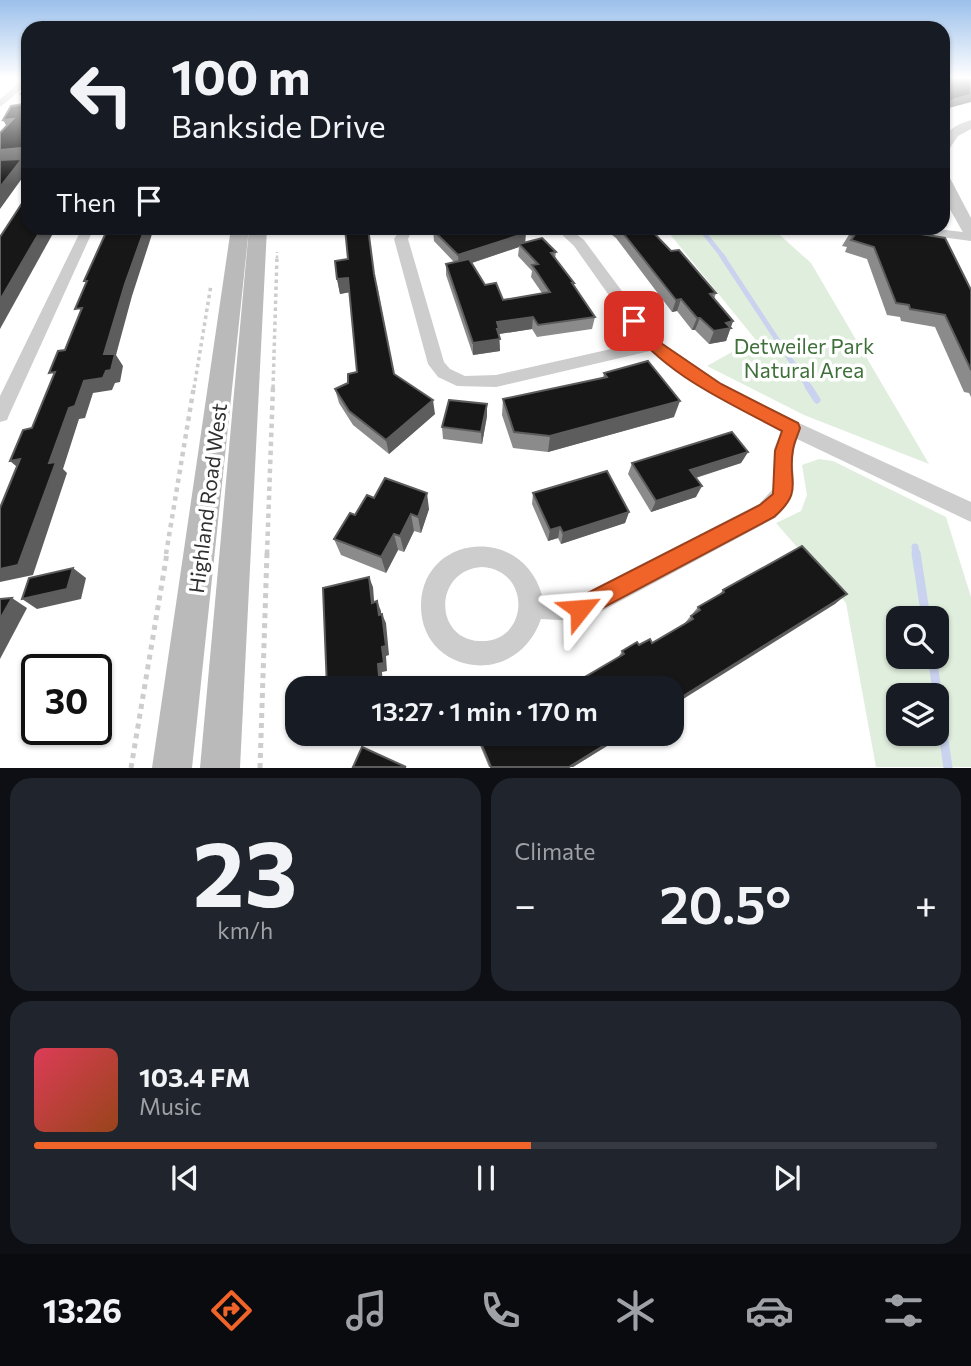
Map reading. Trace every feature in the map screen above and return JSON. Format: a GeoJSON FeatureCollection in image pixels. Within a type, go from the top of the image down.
{"type":"FeatureCollection","features":[{"type":"Feature","properties":{"kind":"main road","name":"Highland Road West"},"geometry":{"type":"LineString","coordinates":[[172,768],[239,235]]}},
{"type":"Feature","properties":{"kind":"main road","name":"Highland Road West"},"geometry":{"type":"LineString","coordinates":[[220,768],[268,235]]}},
{"type":"Feature","properties":{"kind":"street"},"geometry":{"type":"LineString","coordinates":[[950,130],[971,124]]}},
{"type":"Feature","properties":{"kind":"street"},"geometry":{"type":"LineString","coordinates":[[0,166],[21,164]]}},
{"type":"Feature","properties":{"kind":"street"},"geometry":{"type":"LineString","coordinates":[[950,195],[971,234]]}},
{"type":"Feature","properties":{"kind":"street"},"geometry":{"type":"LineString","coordinates":[[950,232],[971,234]]}},
{"type":"Feature","properties":{"kind":"street"},"geometry":{"type":"LineString","coordinates":[[0,415],[85,235]]}},
{"type":"Feature","properties":{"kind":"street"},"geometry":{"type":"LineString","coordinates":[[403,235],[401,239],[436,364],[454,378],[473,383],[496,381],[653,345]]}},
{"type":"Feature","properties":{"kind":"street"},"geometry":{"type":"LineString","coordinates":[[569,235],[579,243],[653,345],[715,388],[792,428],[971,512]]}},
{"type":"Feature","properties":{"kind":"street"},"geometry":{"type":"LineString","coordinates":[[532,607],[580,609],[767,511],[782,499],[785,482],[784,451],[792,428]]}},
{"type":"Feature","properties":{"kind":"street"},"geometry":{"type":"LineString","coordinates":[[484,555],[506,561],[514,567],[525,580],[532,607],[523,631],[512,644],[503,650],[475,654],[458,648],[439,630],[434,614],[435,593],[445,573],[460,560],[484,555]]}},
{"type":"Feature","properties":{"kind":"path"},"geometry":{"type":"LineString","coordinates":[[260,768],[268,235]]}},
{"type":"Feature","properties":{"kind":"path"},"geometry":{"type":"LineString","coordinates":[[131,768],[213,275]]}},
{"type":"Feature","properties":{"kind":"green space","name":"Detweiler Park Natural Area"},"geometry":{"type":"Polygon","coordinates":[[[671,235],[780,235],[811,263],[929,464],[804,415],[707,366],[755,339],[671,235]]]}},
{"type":"Feature","properties":{"kind":"green space"},"geometry":{"type":"Polygon","coordinates":[[[819,459],[833,461],[946,517],[971,597],[971,767],[876,767],[846,603],[776,523],[801,511],[807,495],[802,465],[819,459]]]}},
{"type":"Feature","properties":{"kind":"building"},"geometry":{"type":"Polygon","coordinates":[[[7,114],[21,114],[21,148],[0,150],[0,133],[13,119],[3,120],[7,114]]]}},
{"type":"Feature","properties":{"kind":"building"},"geometry":{"type":"Polygon","coordinates":[[[21,159],[0,187],[0,160],[21,159]]]}},
{"type":"Feature","properties":{"kind":"building"},"geometry":{"type":"Polygon","coordinates":[[[21,205],[21,235],[38,235],[0,300],[0,237],[21,205]]]}},
{"type":"Feature","properties":{"kind":"building"},"geometry":{"type":"Polygon","coordinates":[[[105,235],[142,235],[104,354],[115,354],[111,370],[106,371],[103,378],[84,381],[75,406],[69,408],[49,463],[56,462],[18,565],[0,569],[0,508],[20,459],[10,461],[23,430],[32,428],[55,372],[49,373],[58,351],[65,350],[82,308],[75,309],[87,281],[84,281],[105,235]]]}},
{"type":"Feature","properties":{"kind":"building"},"geometry":{"type":"Polygon","coordinates":[[[346,235],[369,235],[394,374],[433,400],[386,440],[349,411],[335,389],[348,383],[348,374],[357,372],[348,278],[337,279],[335,261],[348,259],[346,235]]]}},
{"type":"Feature","properties":{"kind":"building"},"geometry":{"type":"Polygon","coordinates":[[[438,235],[520,235],[458,255],[438,235]]]}},
{"type":"Feature","properties":{"kind":"building"},"geometry":{"type":"Polygon","coordinates":[[[625,235],[656,235],[671,251],[679,250],[716,293],[710,294],[733,321],[726,323],[731,328],[714,331],[697,318],[681,299],[676,300],[625,235]]]}},
{"type":"Feature","properties":{"kind":"building"},"geometry":{"type":"Polygon","coordinates":[[[852,235],[927,235],[945,238],[971,290],[971,370],[945,315],[910,309],[909,305],[896,303],[874,247],[851,240],[854,236],[852,235]]]}},
{"type":"Feature","properties":{"kind":"building"},"geometry":{"type":"Polygon","coordinates":[[[542,238],[556,252],[551,253],[595,317],[538,325],[533,317],[497,322],[500,339],[473,343],[446,264],[469,259],[485,285],[496,283],[503,300],[550,292],[532,265],[538,264],[519,244],[542,238]]]}},
{"type":"Feature","properties":{"kind":"building"},"geometry":{"type":"Polygon","coordinates":[[[648,361],[680,401],[550,436],[514,432],[503,399],[607,377],[604,373],[648,361]]]}},
{"type":"Feature","properties":{"kind":"building"},"geometry":{"type":"Polygon","coordinates":[[[449,400],[487,404],[481,432],[442,427],[449,400]]]}},
{"type":"Feature","properties":{"kind":"building"},"geometry":{"type":"Polygon","coordinates":[[[732,432],[748,452],[690,470],[702,486],[656,501],[632,463],[732,432]]]}},
{"type":"Feature","properties":{"kind":"building"},"geometry":{"type":"Polygon","coordinates":[[[607,471],[629,512],[563,533],[560,527],[550,530],[533,493],[607,471]]]}},
{"type":"Feature","properties":{"kind":"building"},"geometry":{"type":"Polygon","coordinates":[[[385,478],[427,493],[418,517],[411,514],[400,536],[394,534],[381,557],[334,539],[350,513],[355,515],[367,495],[374,498],[385,478]]]}},
{"type":"Feature","properties":{"kind":"building"},"geometry":{"type":"Polygon","coordinates":[[[802,546],[847,594],[684,696],[684,676],[586,676],[624,654],[622,651],[637,642],[639,645],[650,639],[652,643],[693,619],[691,616],[700,610],[698,607],[724,592],[723,590],[802,546]]]}},
{"type":"Feature","properties":{"kind":"building"},"geometry":{"type":"Polygon","coordinates":[[[73,568],[67,589],[22,599],[29,578],[73,568]]]}},
{"type":"Feature","properties":{"kind":"building"},"geometry":{"type":"Polygon","coordinates":[[[369,577],[372,603],[377,601],[379,615],[382,614],[386,646],[382,647],[384,663],[378,664],[379,676],[327,676],[323,588],[369,577]]]}},
{"type":"Feature","properties":{"kind":"building"},"geometry":{"type":"Polygon","coordinates":[[[12,598],[0,619],[0,599],[12,598]]]}},
{"type":"Feature","properties":{"kind":"building"},"geometry":{"type":"Polygon","coordinates":[[[482,746],[603,746],[569,767],[491,767],[482,746]]]}},
{"type":"Feature","properties":{"kind":"building"},"geometry":{"type":"Polygon","coordinates":[[[362,747],[406,767],[353,767],[362,747]]]}},
{"type":"Feature","properties":{"kind":"waterway"},"geometry":{"type":"LineString","coordinates":[[706,235],[724,258]]}},
{"type":"Feature","properties":{"kind":"waterway"},"geometry":{"type":"LineString","coordinates":[[722,256],[809,388]]}},
{"type":"Feature","properties":{"kind":"waterway"},"geometry":{"type":"LineString","coordinates":[[808,386],[817,400]]}},
{"type":"Feature","properties":{"kind":"waterway"},"geometry":{"type":"LineString","coordinates":[[915,547],[916,554]]}},
{"type":"Feature","properties":{"kind":"waterway"},"geometry":{"type":"LineString","coordinates":[[916,553],[924,606]]}},
{"type":"Feature","properties":{"kind":"waterway"},"geometry":{"type":"LineString","coordinates":[[934,669],[948,768]]}},
{"type":"Feature","properties":{"kind":"route"},"geometry":{"type":"LineString","coordinates":[[580,609],[767,511],[782,499],[785,482],[784,451],[792,428],[715,388],[653,345],[634,321]]}}]}
